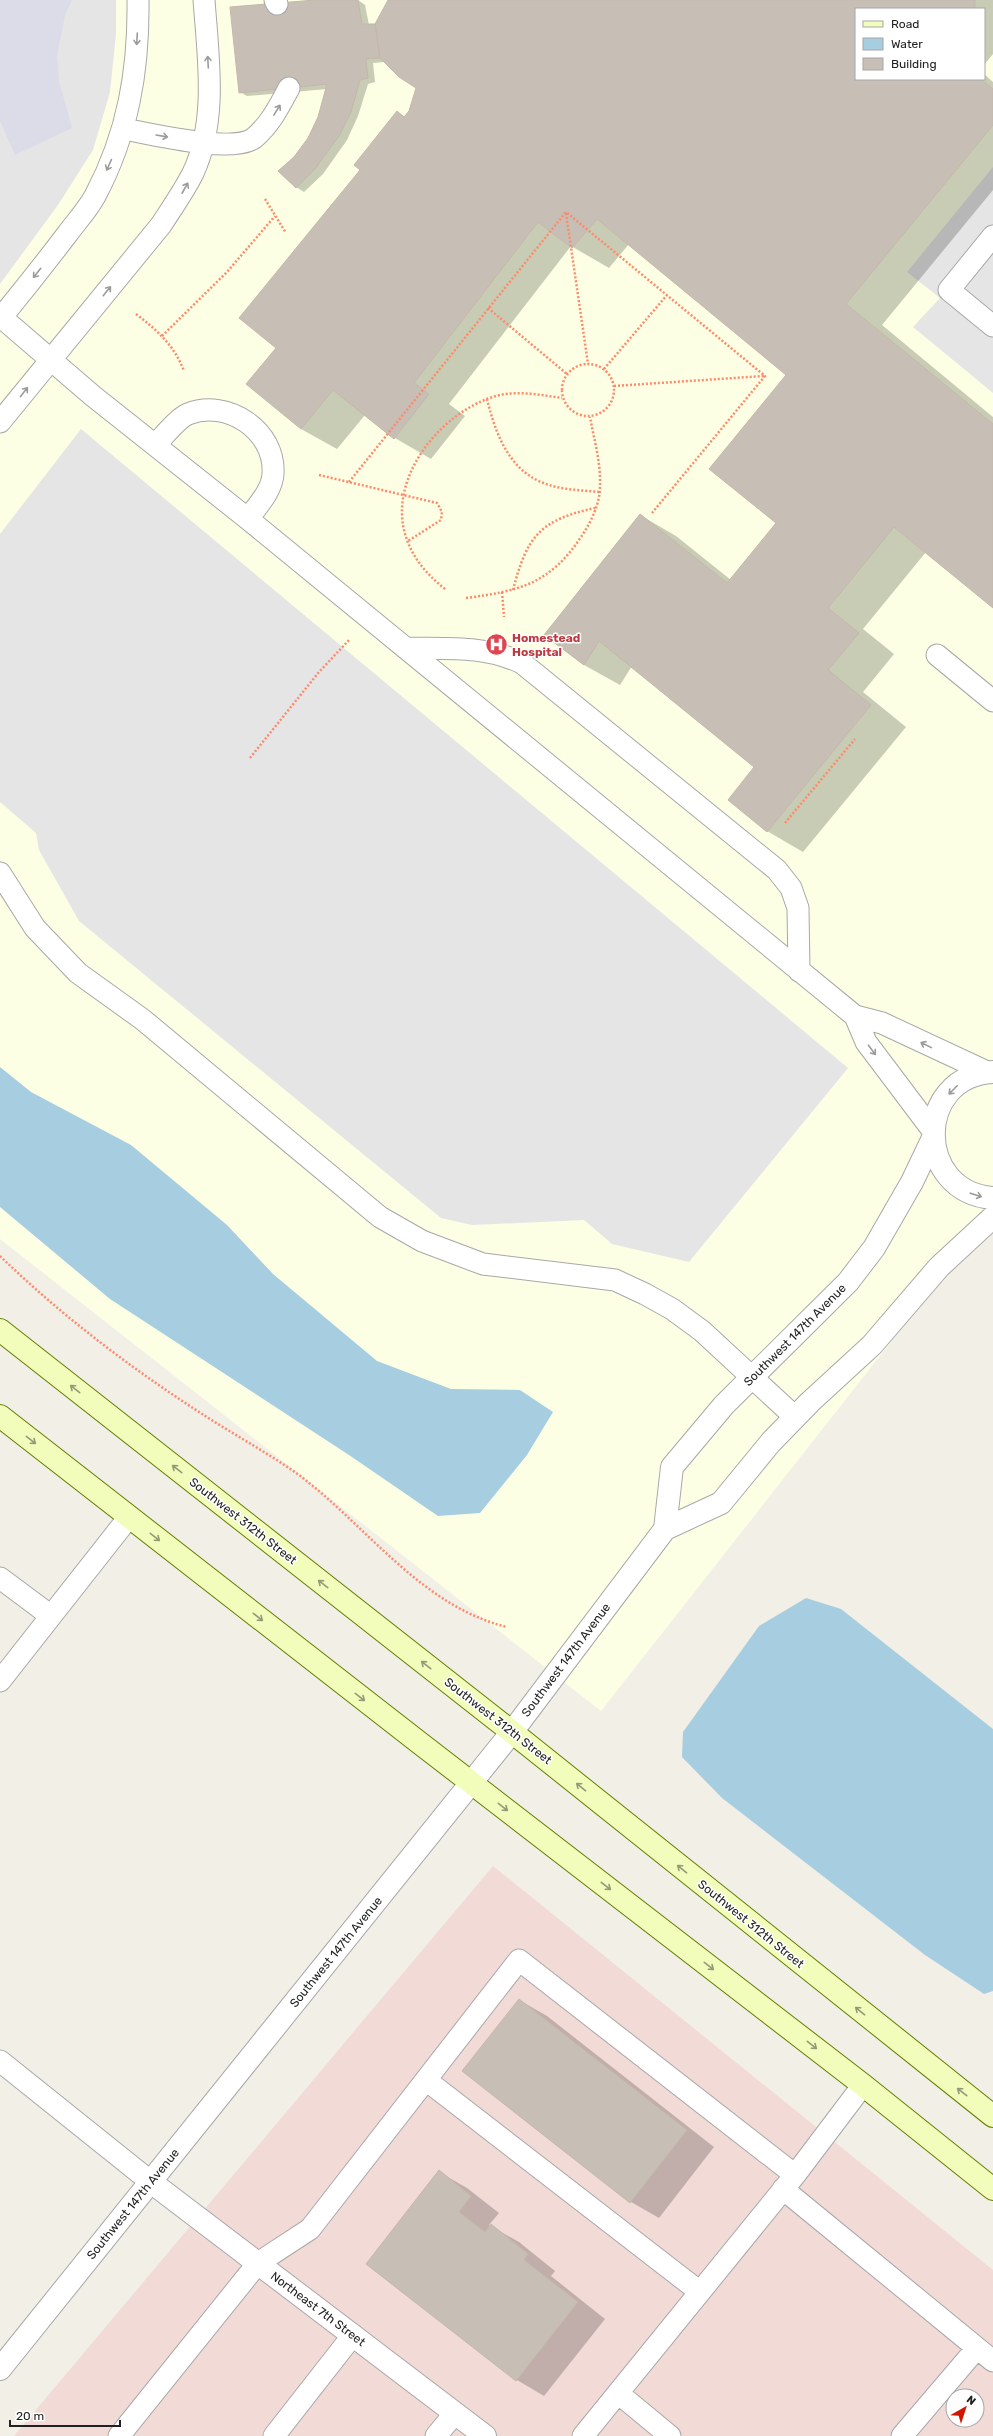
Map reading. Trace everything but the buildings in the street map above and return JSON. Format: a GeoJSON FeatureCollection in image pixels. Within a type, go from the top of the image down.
{"type":"FeatureCollection","features":[{"type":"Feature","properties":{"kind":"main road","name":"Southwest 312th Street"},"geometry":{"type":"LineString","coordinates":[[0,1330],[512,1732],[993,2116]]}},
{"type":"Feature","properties":{"kind":"main road"},"geometry":{"type":"LineString","coordinates":[[0,1416],[863,2085],[993,2189]]}},
{"type":"Feature","properties":{"kind":"street"},"geometry":{"type":"LineString","coordinates":[[991,1072],[965,1080],[956,1086],[944,1098],[936,1113],[933,1134],[936,1155],[944,1170],[954,1182],[968,1192],[993,1198]]}},
{"type":"Feature","properties":{"kind":"street","name":"Southwest 147th Avenue"},"geometry":{"type":"LineString","coordinates":[[665,1529],[672,1467],[752,1376],[843,1287],[874,1248],[912,1182],[933,1134]]}},
{"type":"Feature","properties":{"kind":"street","name":"Southwest 147th Avenue"},"geometry":{"type":"LineString","coordinates":[[0,2369],[472,1783],[665,1529],[721,1503],[771,1442],[795,1417],[872,1345],[939,1267],[993,1217]]}},
{"type":"Feature","properties":{"kind":"street","name":"Northeast 7th Street"},"geometry":{"type":"LineString","coordinates":[[151,2182],[486,2436]]}},
{"type":"Feature","properties":{"kind":"lane"},"geometry":{"type":"LineString","coordinates":[[138,0],[136,52],[124,129],[94,197],[1,318],[93,396],[248,519],[855,1016],[882,1023],[991,1072]]}},
{"type":"Feature","properties":{"kind":"lane"},"geometry":{"type":"LineString","coordinates":[[0,422],[161,224],[179,198],[194,172],[203,143],[209,113],[204,0]]}},
{"type":"Feature","properties":{"kind":"lane"},"geometry":{"type":"LineString","coordinates":[[124,129],[203,143],[238,144],[253,139],[277,111],[289,88]]}},
{"type":"Feature","properties":{"kind":"lane"},"geometry":{"type":"LineString","coordinates":[[993,236],[949,290],[993,326]]}},
{"type":"Feature","properties":{"kind":"lane"},"geometry":{"type":"LineString","coordinates":[[155,445],[187,414],[201,411],[221,410],[239,416],[252,426],[262,437],[268,449],[273,474],[263,498],[248,519]]}},
{"type":"Feature","properties":{"kind":"lane"},"geometry":{"type":"LineString","coordinates":[[406,648],[481,649],[502,654],[522,663],[723,825],[777,870],[792,888],[798,908],[799,971]]}},
{"type":"Feature","properties":{"kind":"lane"},"geometry":{"type":"LineString","coordinates":[[936,655],[993,701]]}},
{"type":"Feature","properties":{"kind":"lane"},"geometry":{"type":"LineString","coordinates":[[0,873],[35,928],[78,973],[142,1019],[380,1217],[422,1241],[484,1264],[615,1280],[672,1309],[702,1331],[795,1417]]}},
{"type":"Feature","properties":{"kind":"lane"},"geometry":{"type":"LineString","coordinates":[[855,1016],[866,1042],[933,1134]]}},
{"type":"Feature","properties":{"kind":"lane"},"geometry":{"type":"LineString","coordinates":[[0,1681],[129,1517]]}},
{"type":"Feature","properties":{"kind":"lane"},"geometry":{"type":"LineString","coordinates":[[0,1578],[51,1616]]}},
{"type":"Feature","properties":{"kind":"lane"},"geometry":{"type":"LineString","coordinates":[[119,2436],[258,2263],[310,2229],[519,1960],[789,2182],[993,2361]]}},
{"type":"Feature","properties":{"kind":"lane"},"geometry":{"type":"LineString","coordinates":[[0,2061],[151,2182]]}},
{"type":"Feature","properties":{"kind":"lane"},"geometry":{"type":"LineString","coordinates":[[426,2080],[700,2292]]}},
{"type":"Feature","properties":{"kind":"lane"},"geometry":{"type":"LineString","coordinates":[[583,2436],[789,2182],[863,2085]]}},
{"type":"Feature","properties":{"kind":"lane"},"geometry":{"type":"LineString","coordinates":[[274,2436],[353,2335]]}},
{"type":"Feature","properties":{"kind":"lane"},"geometry":{"type":"LineString","coordinates":[[902,2436],[977,2348]]}},
{"type":"Feature","properties":{"kind":"lane"},"geometry":{"type":"LineString","coordinates":[[618,2393],[670,2436]]}},
{"type":"Feature","properties":{"kind":"lane"},"geometry":{"type":"LineString","coordinates":[[436,2436],[455,2413]]}},
{"type":"Feature","properties":{"kind":"path"},"geometry":{"type":"LineString","coordinates":[[265,199],[286,233]]}},
{"type":"Feature","properties":{"kind":"path"},"geometry":{"type":"LineString","coordinates":[[566,212],[765,376]]}},
{"type":"Feature","properties":{"kind":"path"},"geometry":{"type":"LineString","coordinates":[[349,482],[566,212]]}},
{"type":"Feature","properties":{"kind":"path"},"geometry":{"type":"LineString","coordinates":[[566,212],[588,364]]}},
{"type":"Feature","properties":{"kind":"path"},"geometry":{"type":"LineString","coordinates":[[162,336],[227,272],[275,216]]}},
{"type":"Feature","properties":{"kind":"path"},"geometry":{"type":"LineString","coordinates":[[604,369],[667,295]]}},
{"type":"Feature","properties":{"kind":"path"},"geometry":{"type":"LineString","coordinates":[[488,308],[567,374]]}},
{"type":"Feature","properties":{"kind":"path"},"geometry":{"type":"LineString","coordinates":[[136,314],[162,336],[174,350],[184,371]]}},
{"type":"Feature","properties":{"kind":"path"},"geometry":{"type":"LineString","coordinates":[[588,364],[604,369],[608,372],[614,386],[614,396],[610,404],[598,415],[590,417],[573,412],[562,398],[561,389],[567,374],[575,366],[588,364]]}},
{"type":"Feature","properties":{"kind":"path"},"geometry":{"type":"LineString","coordinates":[[614,386],[765,376]]}},
{"type":"Feature","properties":{"kind":"path"},"geometry":{"type":"LineString","coordinates":[[652,513],[765,376]]}},
{"type":"Feature","properties":{"kind":"path"},"geometry":{"type":"LineString","coordinates":[[444,589],[419,564],[408,541],[403,520],[405,495],[414,465],[433,436],[454,417],[487,399],[505,394],[530,393],[562,398]]}},
{"type":"Feature","properties":{"kind":"path"},"geometry":{"type":"LineString","coordinates":[[487,399],[494,425],[504,448],[511,458],[529,475],[554,486],[599,492]]}},
{"type":"Feature","properties":{"kind":"path"},"geometry":{"type":"LineString","coordinates":[[466,598],[513,591],[541,578],[562,563],[587,528],[596,508],[599,492],[599,472],[590,417]]}},
{"type":"Feature","properties":{"kind":"path"},"geometry":{"type":"LineString","coordinates":[[320,475],[433,501],[440,507],[442,517],[439,523],[408,541]]}},
{"type":"Feature","properties":{"kind":"path"},"geometry":{"type":"LineString","coordinates":[[513,591],[522,562],[540,530],[563,516],[596,508]]}},
{"type":"Feature","properties":{"kind":"path"},"geometry":{"type":"LineString","coordinates":[[502,592],[504,617]]}},
{"type":"Feature","properties":{"kind":"path"},"geometry":{"type":"LineString","coordinates":[[250,758],[319,672],[352,637]]}},
{"type":"Feature","properties":{"kind":"path"},"geometry":{"type":"LineString","coordinates":[[784,823],[855,738]]}},
{"type":"Feature","properties":{"kind":"path"},"geometry":{"type":"LineString","coordinates":[[0,1256],[42,1296],[121,1358],[210,1419],[300,1476],[350,1517],[432,1592],[470,1614],[507,1627]]}},
{"type":"Feature","properties":{"kind":"shaded area","name":"Homestead Hospital"},"geometry":{"type":"Polygon","coordinates":[[[0,0],[993,0],[993,1212],[601,1711],[0,1239],[0,0]]]}},
{"type":"Feature","properties":{"kind":"shaded area"},"geometry":{"type":"Polygon","coordinates":[[[0,0],[116,0],[116,34],[110,92],[93,150],[58,205],[0,284],[0,0]]]}},
{"type":"Feature","properties":{"kind":"shaded area"},"geometry":{"type":"Polygon","coordinates":[[[0,0],[72,0],[65,15],[57,56],[59,81],[72,128],[15,155],[0,121],[0,0]]]}},
{"type":"Feature","properties":{"kind":"shaded area"},"geometry":{"type":"Polygon","coordinates":[[[993,167],[993,393],[913,327],[940,298],[907,272],[993,167]]]}},
{"type":"Feature","properties":{"kind":"shaded area"},"geometry":{"type":"Polygon","coordinates":[[[81,429],[848,1068],[689,1262],[612,1244],[584,1220],[472,1225],[441,1218],[79,921],[39,850],[36,833],[0,802],[0,534],[81,429]]]}},
{"type":"Feature","properties":{"kind":"shaded area"},"geometry":{"type":"Polygon","coordinates":[[[493,1866],[993,2270],[993,2436],[14,2436],[493,1866]]]}},
{"type":"Feature","properties":{"kind":"water"},"geometry":{"type":"Polygon","coordinates":[[[0,1067],[31,1092],[131,1145],[227,1225],[273,1274],[377,1361],[451,1389],[520,1390],[553,1412],[527,1455],[480,1513],[438,1516],[349,1455],[110,1299],[0,1207],[0,1067]]]}},
{"type":"Feature","properties":{"kind":"water"},"geometry":{"type":"Polygon","coordinates":[[[806,1598],[841,1609],[993,1729],[993,1991],[984,1994],[925,1955],[722,1798],[682,1757],[683,1732],[759,1626],[806,1598]]]}},
{"type":"Feature","properties":{"kind":"place","name":"Homestead Hospital"},"geometry":{"type":"Point","coordinates":[496,645]}}]}
